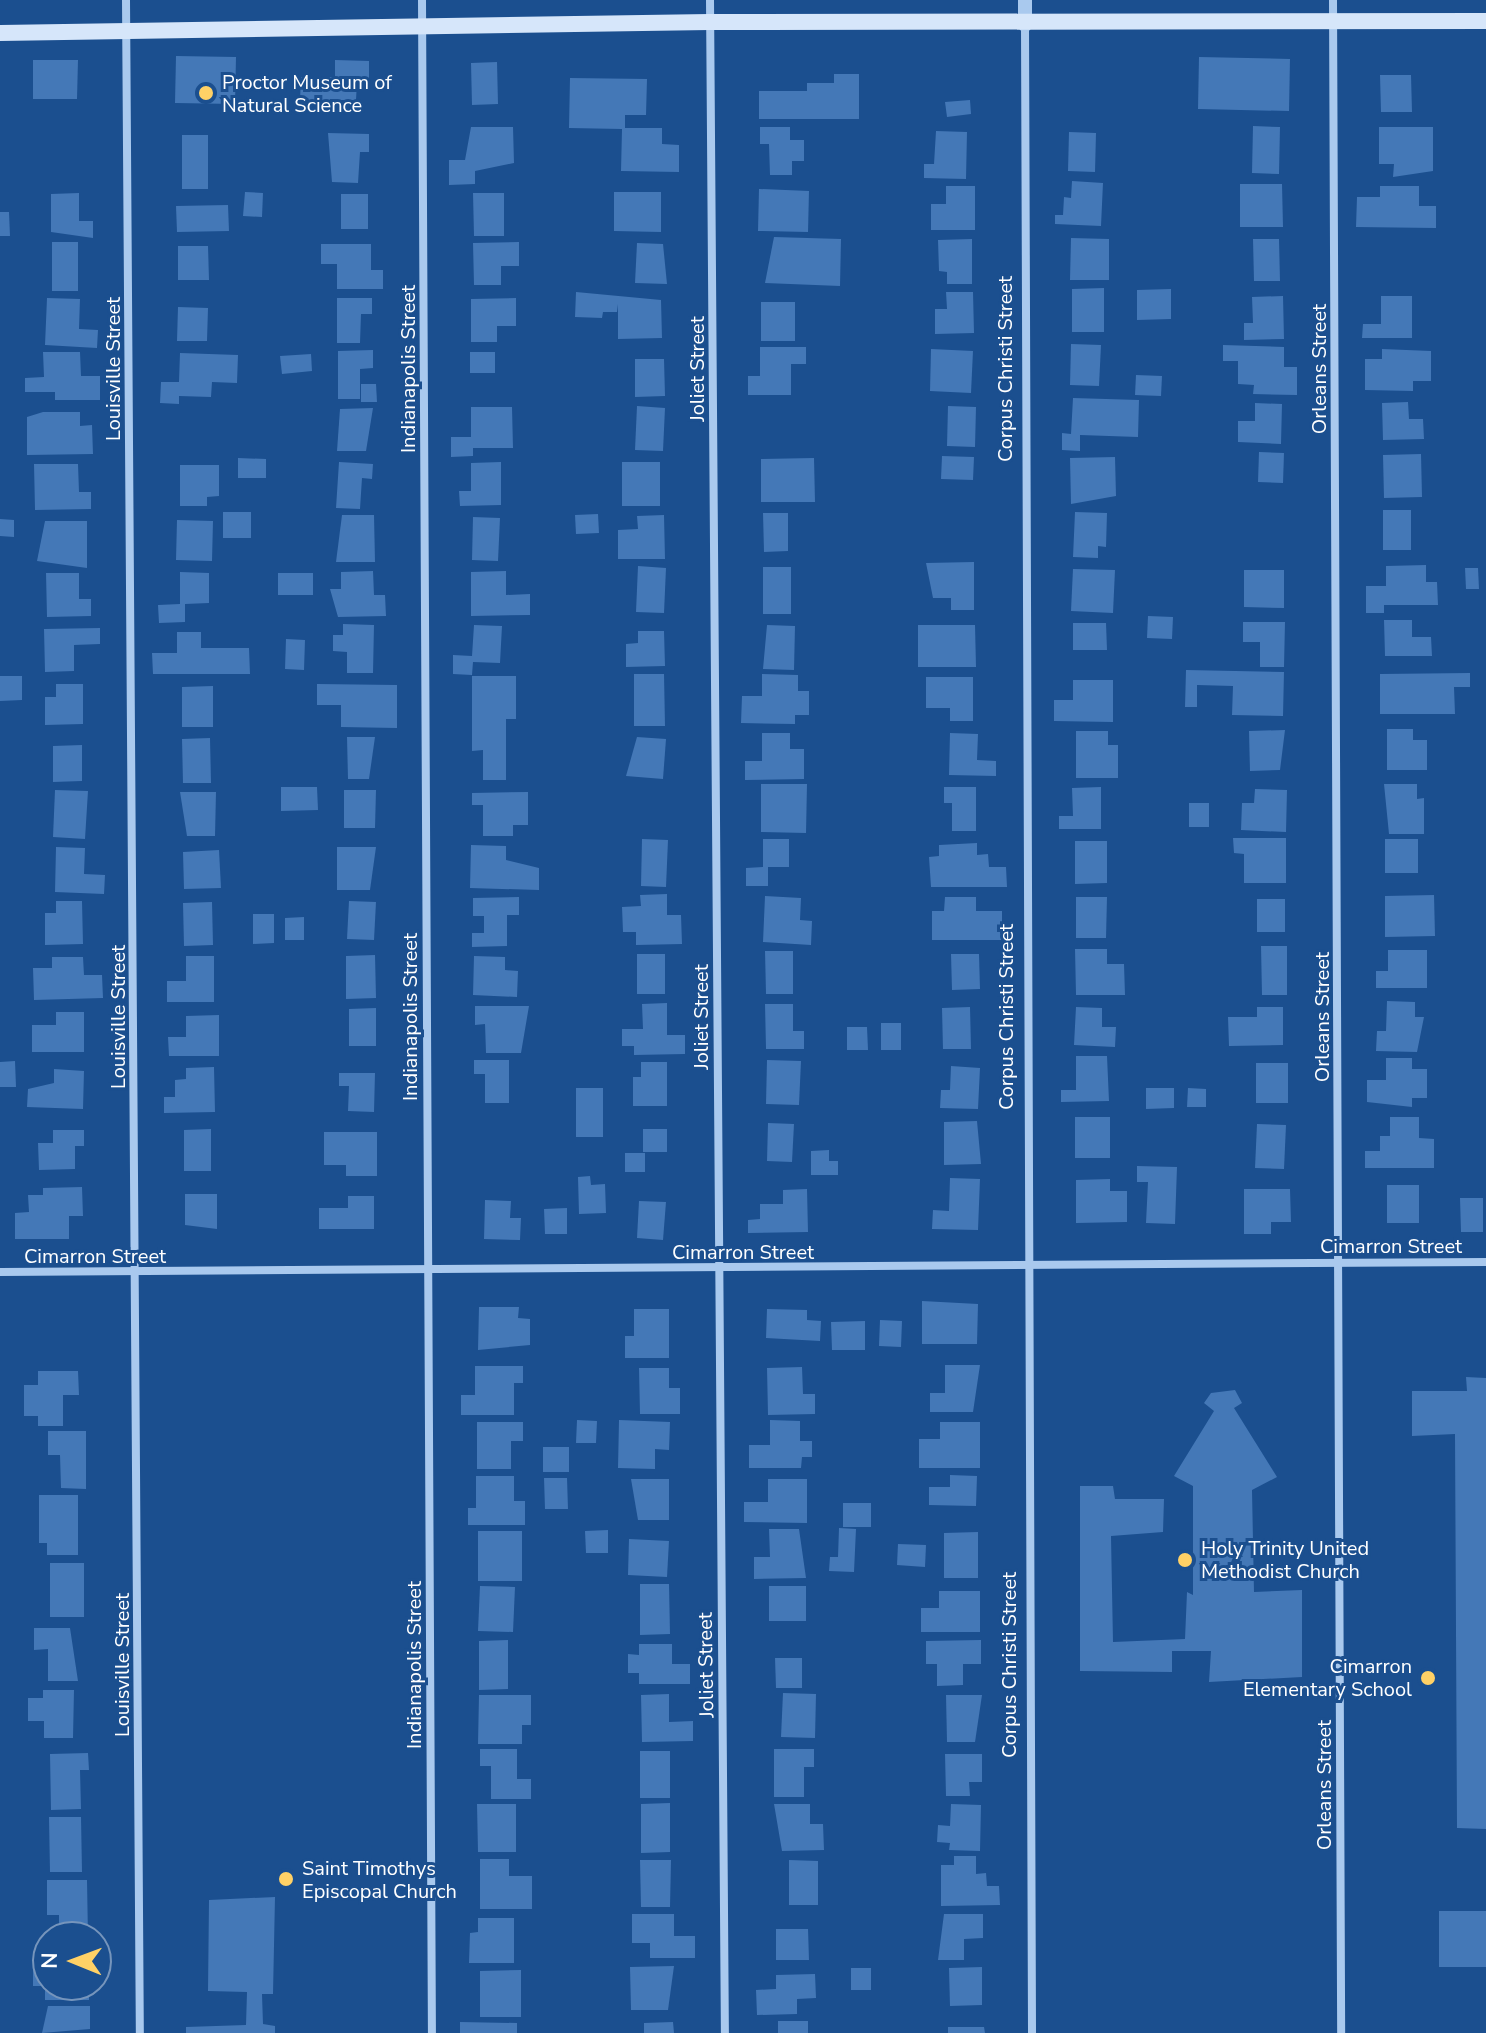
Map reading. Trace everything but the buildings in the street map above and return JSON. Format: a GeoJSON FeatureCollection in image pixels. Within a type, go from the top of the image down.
{"type":"FeatureCollection","features":[{"type":"Feature","properties":{"kind":"main road"},"geometry":{"type":"LineString","coordinates":[[0,33],[710,22],[1025,25],[1486,21]]}},
{"type":"Feature","properties":{"kind":"street","name":"Louisville Street"},"geometry":{"type":"LineString","coordinates":[[126,0],[140,2033]]}},
{"type":"Feature","properties":{"kind":"street","name":"Indianapolis Street"},"geometry":{"type":"LineString","coordinates":[[422,0],[432,2033]]}},
{"type":"Feature","properties":{"kind":"street","name":"Joliet Street"},"geometry":{"type":"LineString","coordinates":[[710,0],[725,2033]]}},
{"type":"Feature","properties":{"kind":"street","name":"Corpus Christi Street"},"geometry":{"type":"LineString","coordinates":[[1025,0],[1026,1266],[1032,2033]]}},
{"type":"Feature","properties":{"kind":"street","name":"Orleans Street"},"geometry":{"type":"LineString","coordinates":[[1333,0],[1341,2033]]}},
{"type":"Feature","properties":{"kind":"street","name":"Cimarron Street"},"geometry":{"type":"LineString","coordinates":[[0,1272],[1486,1262]]}},
{"type":"Feature","properties":{"kind":"place","name":"Proctor Museum of Natural Science"},"geometry":{"type":"Point","coordinates":[206,93]}},
{"type":"Feature","properties":{"kind":"place","name":"Holy Trinity United Methodist Church"},"geometry":{"type":"Point","coordinates":[1185,1560]}},
{"type":"Feature","properties":{"kind":"place","name":"Cimarron Elementary School"},"geometry":{"type":"Point","coordinates":[1428,1678]}},
{"type":"Feature","properties":{"kind":"place","name":"Saint Timothys Episcopal Church"},"geometry":{"type":"Point","coordinates":[286,1879]}}]}
